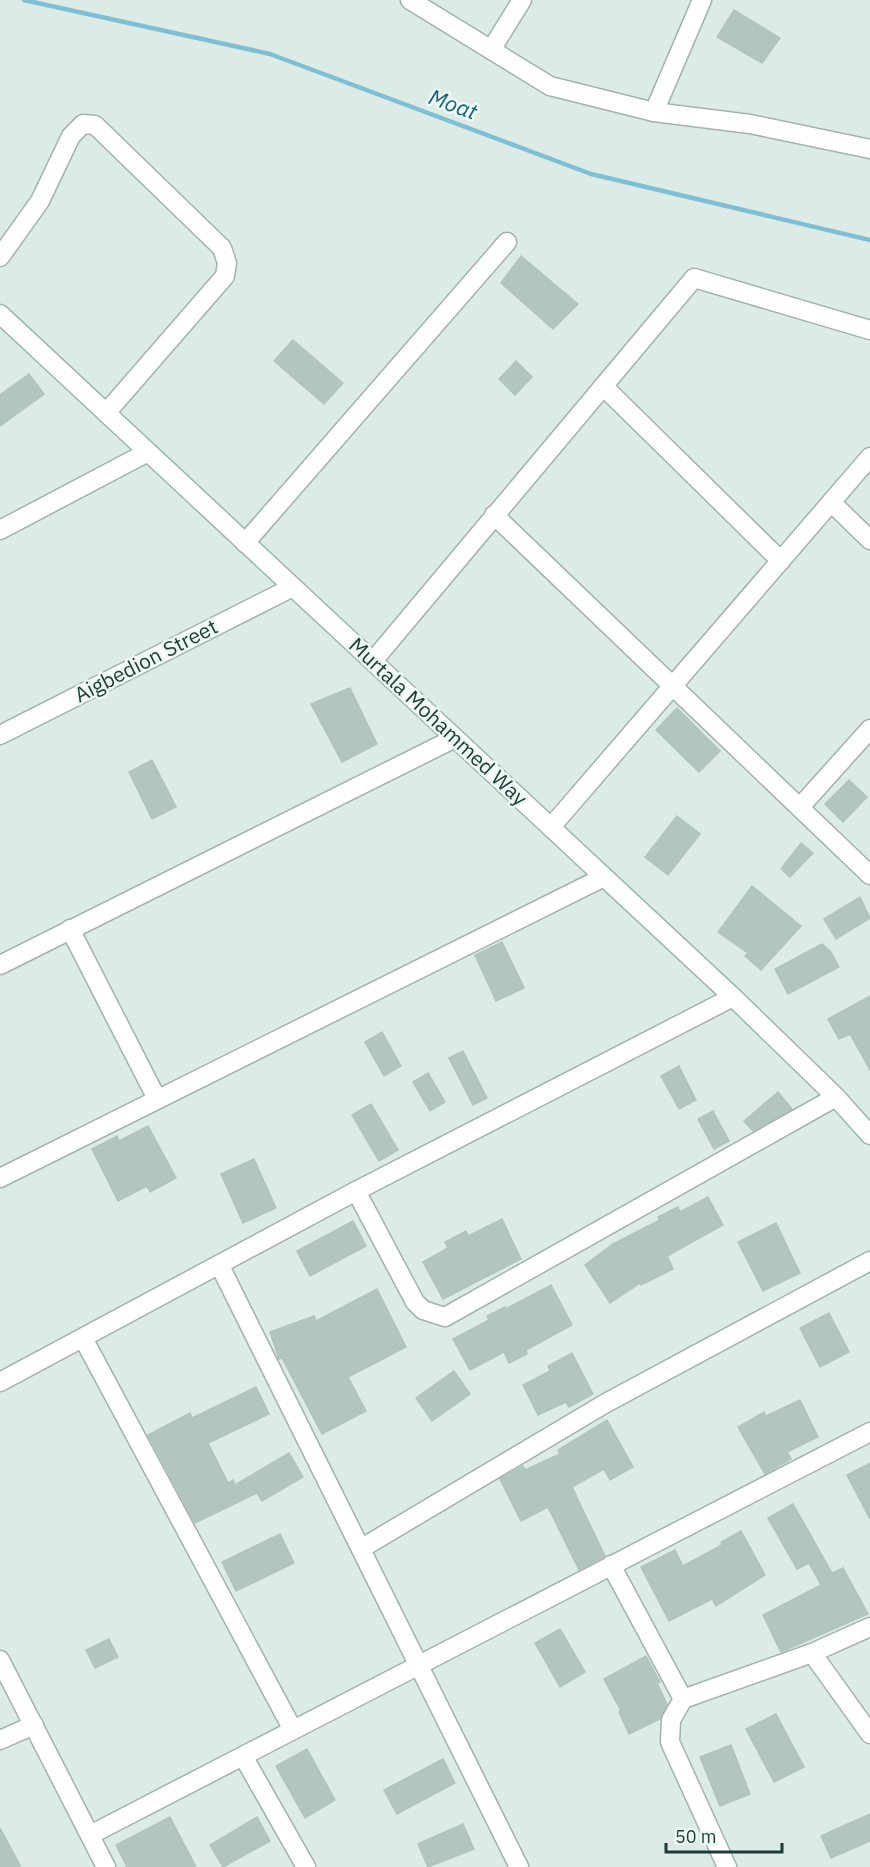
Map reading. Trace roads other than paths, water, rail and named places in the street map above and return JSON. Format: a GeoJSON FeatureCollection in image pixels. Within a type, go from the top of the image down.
{"type":"FeatureCollection","features":[{"type":"Feature","properties":{"kind":"street"},"geometry":{"type":"LineString","coordinates":[[410,0],[550,86],[654,112],[750,124],[870,149]]}},
{"type":"Feature","properties":{"kind":"street"},"geometry":{"type":"LineString","coordinates":[[491,50],[522,0]]}},
{"type":"Feature","properties":{"kind":"street"},"geometry":{"type":"LineString","coordinates":[[654,112],[702,0]]}},
{"type":"Feature","properties":{"kind":"street"},"geometry":{"type":"LineString","coordinates":[[0,257],[40,201],[70,136],[82,124],[95,125],[222,248],[227,263],[225,276],[106,413]]}},
{"type":"Feature","properties":{"kind":"street"},"geometry":{"type":"LineString","coordinates":[[245,543],[507,242]]}},
{"type":"Feature","properties":{"kind":"street"},"geometry":{"type":"LineString","coordinates":[[373,661],[694,278],[870,330]]}},
{"type":"Feature","properties":{"kind":"street","name":"Murtala Mohammed Way"},"geometry":{"type":"LineString","coordinates":[[3,320],[734,997],[836,1097],[870,1135]]}},
{"type":"Feature","properties":{"kind":"street"},"geometry":{"type":"LineString","coordinates":[[603,386],[781,561]]}},
{"type":"Feature","properties":{"kind":"street"},"geometry":{"type":"LineString","coordinates":[[0,530],[148,452]]}},
{"type":"Feature","properties":{"kind":"street"},"geometry":{"type":"LineString","coordinates":[[551,827],[870,457]]}},
{"type":"Feature","properties":{"kind":"street"},"geometry":{"type":"LineString","coordinates":[[832,503],[870,540]]}},
{"type":"Feature","properties":{"kind":"street"},"geometry":{"type":"LineString","coordinates":[[494,515],[870,875]]}},
{"type":"Feature","properties":{"kind":"street","name":"Aigbedion Street"},"geometry":{"type":"LineString","coordinates":[[0,735],[293,587]]}},
{"type":"Feature","properties":{"kind":"street"},"geometry":{"type":"LineString","coordinates":[[800,807],[870,729]]}},
{"type":"Feature","properties":{"kind":"street"},"geometry":{"type":"LineString","coordinates":[[0,965],[455,738]]}},
{"type":"Feature","properties":{"kind":"street"},"geometry":{"type":"LineString","coordinates":[[0,1178],[604,877]]}},
{"type":"Feature","properties":{"kind":"street"},"geometry":{"type":"LineString","coordinates":[[70,929],[158,1099]]}},
{"type":"Feature","properties":{"kind":"street"},"geometry":{"type":"LineString","coordinates":[[0,1382],[356,1191],[734,997]]}},
{"type":"Feature","properties":{"kind":"street"},"geometry":{"type":"LineString","coordinates":[[356,1191],[415,1302],[423,1310],[445,1317],[836,1097]]}},
{"type":"Feature","properties":{"kind":"street"},"geometry":{"type":"LineString","coordinates":[[362,1548],[606,1403],[870,1261]]}},
{"type":"Feature","properties":{"kind":"street"},"geometry":{"type":"LineString","coordinates":[[220,1266],[519,1867]]}},
{"type":"Feature","properties":{"kind":"street"},"geometry":{"type":"LineString","coordinates":[[83,1338],[293,1731]]}},
{"type":"Feature","properties":{"kind":"street"},"geometry":{"type":"LineString","coordinates":[[90,1835],[870,1432]]}},
{"type":"Feature","properties":{"kind":"street"},"geometry":{"type":"LineString","coordinates":[[610,1565],[682,1700]]}},
{"type":"Feature","properties":{"kind":"street"},"geometry":{"type":"LineString","coordinates":[[727,1867],[670,1742],[671,1720],[682,1700],[812,1653],[870,1627]]}},
{"type":"Feature","properties":{"kind":"street"},"geometry":{"type":"LineString","coordinates":[[812,1653],[870,1734]]}},
{"type":"Feature","properties":{"kind":"street"},"geometry":{"type":"LineString","coordinates":[[0,1660],[106,1867]]}},
{"type":"Feature","properties":{"kind":"street"},"geometry":{"type":"LineString","coordinates":[[0,1740],[34,1725]]}},
{"type":"Feature","properties":{"kind":"street"},"geometry":{"type":"LineString","coordinates":[[243,1756],[306,1867]]}},
{"type":"Feature","properties":{"kind":"waterway","name":"Moat"},"geometry":{"type":"LineString","coordinates":[[24,0],[270,54],[591,174],[870,240]]}}]}
